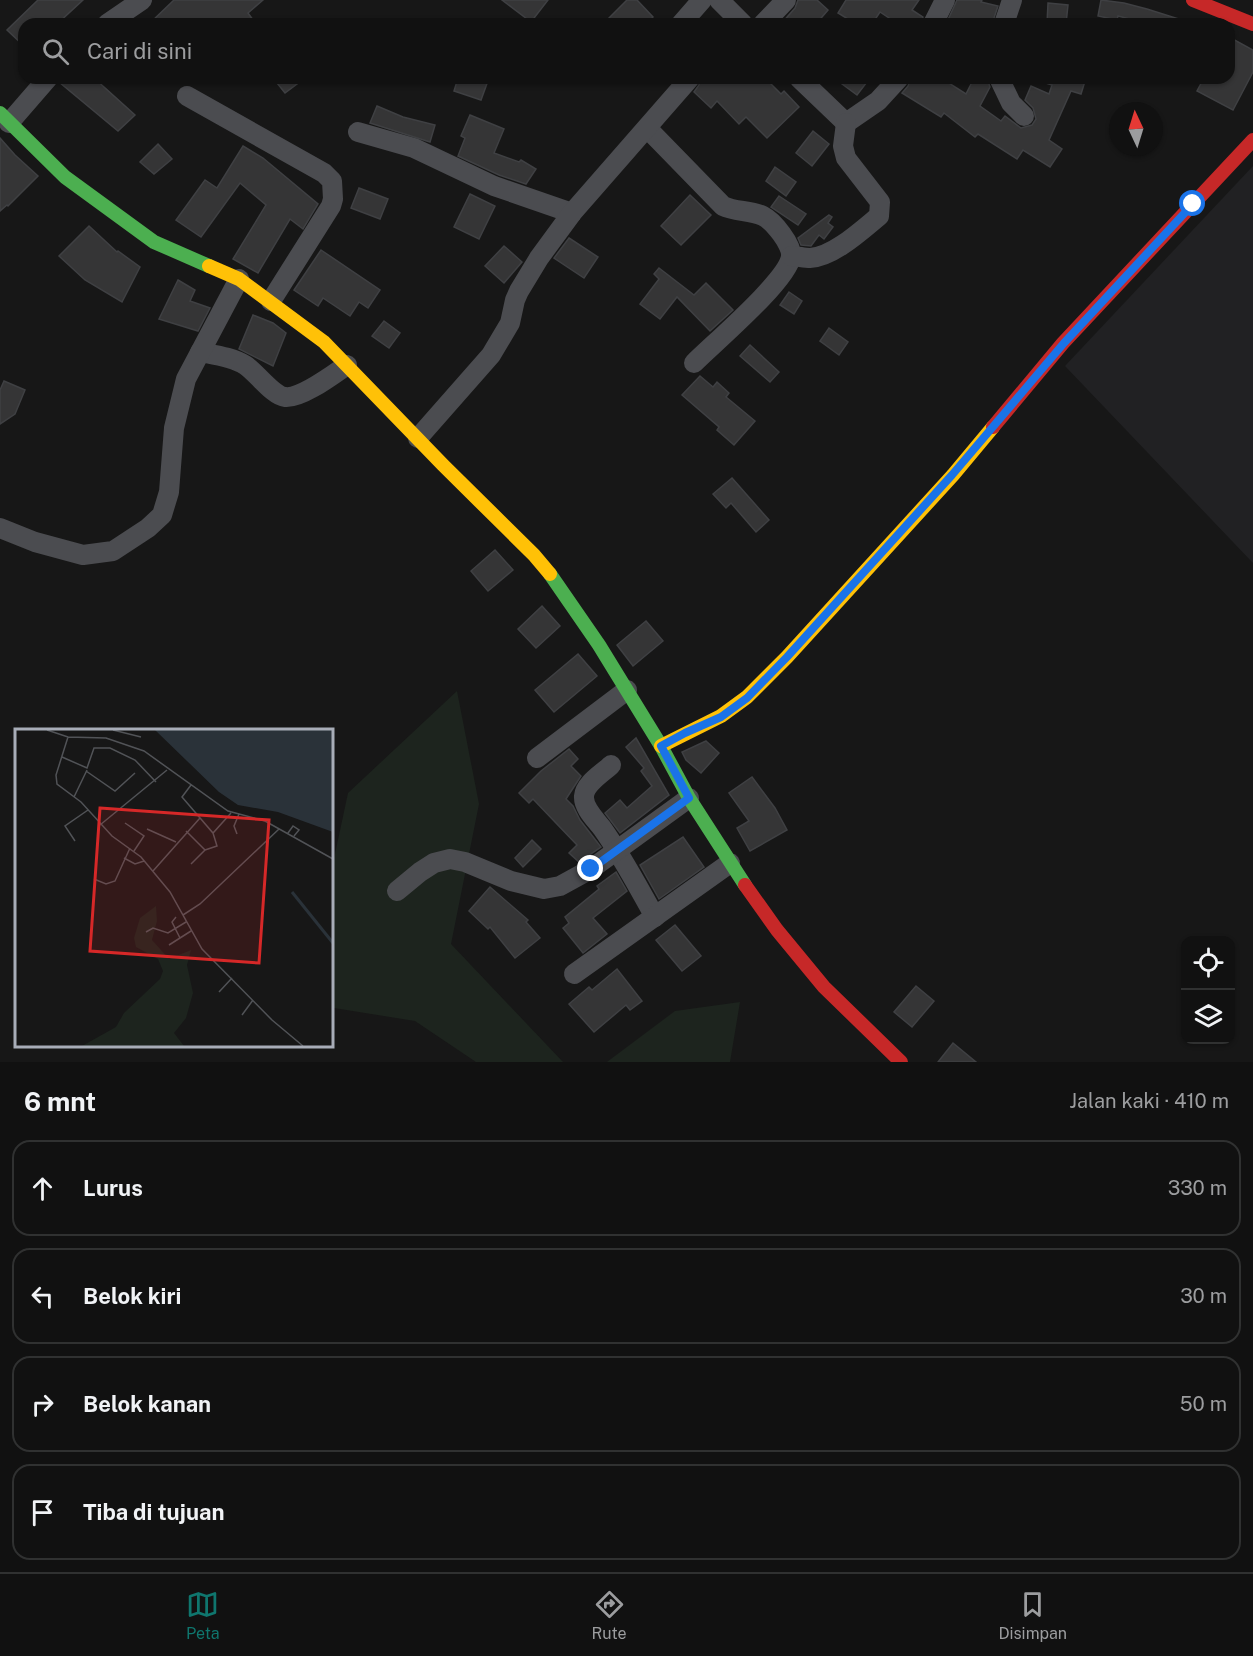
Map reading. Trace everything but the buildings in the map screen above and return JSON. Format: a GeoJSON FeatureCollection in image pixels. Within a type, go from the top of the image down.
{"type":"FeatureCollection","features":[{"type":"Feature","properties":{"kind":"main road"},"geometry":{"type":"LineString","coordinates":[[1192,0],[1253,24]]}},
{"type":"Feature","properties":{"kind":"main road"},"geometry":{"type":"LineString","coordinates":[[4,118],[65,177],[154,242],[239,279],[324,342],[534,555],[599,645],[661,746],[689,798],[777,930],[824,987],[901,1062]]}},
{"type":"Feature","properties":{"kind":"main road"},"geometry":{"type":"LineString","coordinates":[[661,746],[721,717],[747,698],[952,475],[1064,343],[1253,140]]}},
{"type":"Feature","properties":{"kind":"street"},"geometry":{"type":"LineString","coordinates":[[115,18],[142,0]]}},
{"type":"Feature","properties":{"kind":"street"},"geometry":{"type":"LineString","coordinates":[[686,18],[702,0]]}},
{"type":"Feature","properties":{"kind":"street"},"geometry":{"type":"LineString","coordinates":[[719,0],[735,18]]}},
{"type":"Feature","properties":{"kind":"street"},"geometry":{"type":"LineString","coordinates":[[769,18],[786,0]]}},
{"type":"Feature","properties":{"kind":"street"},"geometry":{"type":"LineString","coordinates":[[936,18],[945,0]]}},
{"type":"Feature","properties":{"kind":"street"},"geometry":{"type":"LineString","coordinates":[[1006,18],[1012,0]]}},
{"type":"Feature","properties":{"kind":"street"},"geometry":{"type":"LineString","coordinates":[[4,118],[41,84]]}},
{"type":"Feature","properties":{"kind":"street"},"geometry":{"type":"LineString","coordinates":[[418,438],[491,355],[510,323],[519,291],[539,258],[572,213],[685,84]]}},
{"type":"Feature","properties":{"kind":"street"},"geometry":{"type":"LineString","coordinates":[[805,84],[846,123]]}},
{"type":"Feature","properties":{"kind":"street"},"geometry":{"type":"LineString","coordinates":[[791,256],[812,258],[832,250],[855,237],[879,216],[880,202],[846,158],[843,146],[846,123],[878,101],[894,84]]}},
{"type":"Feature","properties":{"kind":"street"},"geometry":{"type":"LineString","coordinates":[[1002,84],[1011,103],[1024,116]]}},
{"type":"Feature","properties":{"kind":"street"},"geometry":{"type":"LineString","coordinates":[[187,96],[324,173],[332,181],[331,206],[271,301]]}},
{"type":"Feature","properties":{"kind":"street"},"geometry":{"type":"LineString","coordinates":[[647,128],[723,206],[731,210],[759,214],[768,220],[788,243],[791,256],[785,271],[763,296],[694,363]]}},
{"type":"Feature","properties":{"kind":"street"},"geometry":{"type":"LineString","coordinates":[[358,132],[414,148],[494,186],[572,213]]}},
{"type":"Feature","properties":{"kind":"street"},"geometry":{"type":"LineString","coordinates":[[0,528],[35,542],[83,555],[113,550],[148,528],[162,514],[169,492],[174,428],[186,379],[239,279]]}},
{"type":"Feature","properties":{"kind":"street"},"geometry":{"type":"LineString","coordinates":[[201,352],[242,363],[253,370],[276,393],[285,397],[297,395],[309,389],[347,365]]}},
{"type":"Feature","properties":{"kind":"street"},"geometry":{"type":"LineString","coordinates":[[537,758],[627,690]]}},
{"type":"Feature","properties":{"kind":"street"},"geometry":{"type":"LineString","coordinates":[[611,765],[590,784],[584,797],[586,806],[617,851],[655,916]]}},
{"type":"Feature","properties":{"kind":"street"},"geometry":{"type":"LineString","coordinates":[[397,891],[434,863],[450,859],[465,862],[511,881],[544,889],[560,886],[591,869],[689,798]]}},
{"type":"Feature","properties":{"kind":"street"},"geometry":{"type":"LineString","coordinates":[[574,974],[730,862]]}},
{"type":"Feature","properties":{"kind":"shaded area"},"geometry":{"type":"Polygon","coordinates":[[[1253,166],[1253,563],[1065,366],[1253,166]]]}},
{"type":"Feature","properties":{"kind":"shaded area"},"geometry":{"type":"Polygon","coordinates":[[[457,691],[479,804],[451,944],[563,1062],[476,1062],[415,1021],[334,1008],[333,863],[348,793],[457,691]]]}},
{"type":"Feature","properties":{"kind":"shaded area"},"geometry":{"type":"Polygon","coordinates":[[[740,1002],[730,1062],[607,1062],[675,1011],[740,1002]]]}},
{"type":"Feature","properties":{"kind":"traffic: fast"},"geometry":{"type":"LineString","coordinates":[[0,113],[65,177],[154,242],[209,266]]}},
{"type":"Feature","properties":{"kind":"traffic: fast"},"geometry":{"type":"LineString","coordinates":[[550,574],[599,645],[661,746],[689,798],[745,885]]}},
{"type":"Feature","properties":{"kind":"traffic: slow"},"geometry":{"type":"LineString","coordinates":[[209,266],[239,279],[324,342],[550,574]]}},
{"type":"Feature","properties":{"kind":"traffic: slow"},"geometry":{"type":"LineString","coordinates":[[661,746],[721,716],[747,697],[787,657],[953,475],[993,427]]}},
{"type":"Feature","properties":{"kind":"traffic: jam"},"geometry":{"type":"LineString","coordinates":[[1193,0],[1253,24]]}},
{"type":"Feature","properties":{"kind":"traffic: jam"},"geometry":{"type":"LineString","coordinates":[[993,427],[1063,343],[1253,140]]}},
{"type":"Feature","properties":{"kind":"traffic: jam"},"geometry":{"type":"LineString","coordinates":[[745,885],[777,930],[824,987],[901,1062]]}},
{"type":"Feature","properties":{"kind":"route"},"geometry":{"type":"LineString","coordinates":[[591,869],[689,798],[661,746],[721,717],[747,698],[814,630],[952,475],[1064,343],[1193,204]]}}]}
